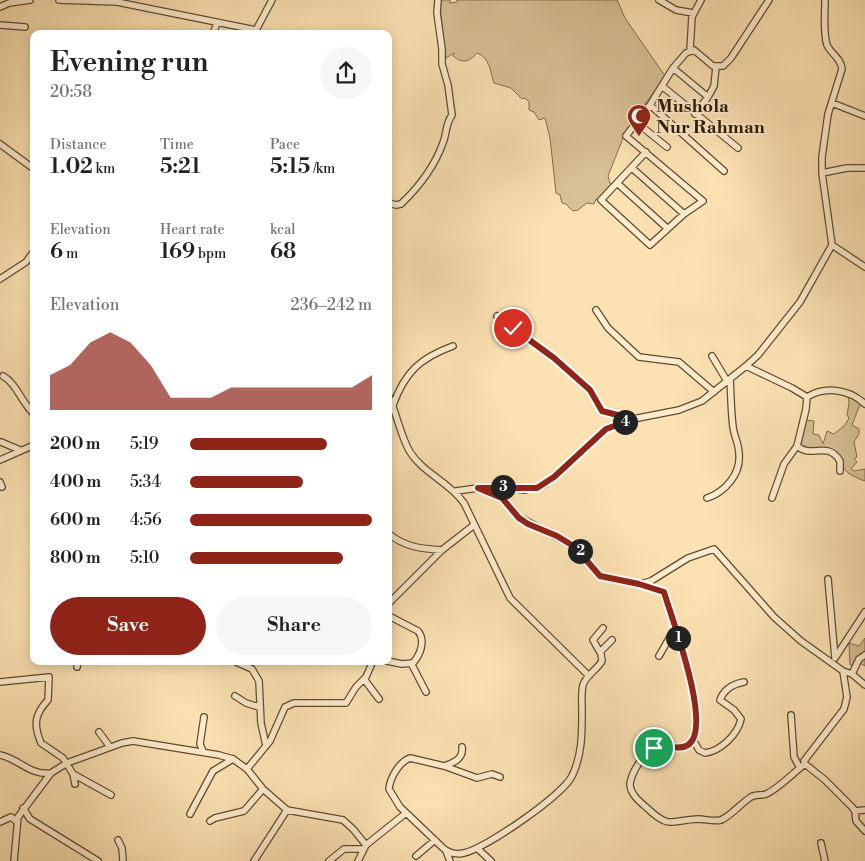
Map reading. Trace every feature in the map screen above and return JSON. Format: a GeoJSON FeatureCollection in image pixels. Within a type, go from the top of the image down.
{"type":"FeatureCollection","features":[{"type":"Feature","properties":{"kind":"street"},"geometry":{"type":"LineString","coordinates":[[0,7],[9,3],[30,0]]}},
{"type":"Feature","properties":{"kind":"street"},"geometry":{"type":"LineString","coordinates":[[59,0],[116,2],[247,30]]}},
{"type":"Feature","properties":{"kind":"street"},"geometry":{"type":"LineString","coordinates":[[256,30],[272,0]]}},
{"type":"Feature","properties":{"kind":"street"},"geometry":{"type":"LineString","coordinates":[[392,204],[401,204],[428,174],[444,140],[446,122],[452,114],[448,85],[442,64],[437,13],[438,0]]}},
{"type":"Feature","properties":{"kind":"street"},"geometry":{"type":"LineString","coordinates":[[659,0],[676,10],[693,13]]}},
{"type":"Feature","properties":{"kind":"street"},"geometry":{"type":"LineString","coordinates":[[646,152],[601,200],[650,245],[667,228],[703,201],[646,152],[626,136],[650,104],[673,68],[690,50],[693,13],[701,0]]}},
{"type":"Feature","properties":{"kind":"street"},"geometry":{"type":"LineString","coordinates":[[690,50],[696,50],[716,67],[723,66],[732,58],[769,0]]}},
{"type":"Feature","properties":{"kind":"street"},"geometry":{"type":"LineString","coordinates":[[456,491],[478,488],[537,488],[554,477],[606,429],[633,419],[689,407],[714,392],[746,366],[770,341],[800,302],[832,246],[822,173],[824,134],[842,65],[831,52],[826,40],[825,0]]}},
{"type":"Feature","properties":{"kind":"street"},"geometry":{"type":"LineString","coordinates":[[214,30],[217,23]]}},
{"type":"Feature","properties":{"kind":"street"},"geometry":{"type":"LineString","coordinates":[[0,25],[25,28]]}},
{"type":"Feature","properties":{"kind":"street"},"geometry":{"type":"LineString","coordinates":[[695,114],[714,86],[716,67]]}},
{"type":"Feature","properties":{"kind":"street"},"geometry":{"type":"LineString","coordinates":[[673,68],[708,97]]}},
{"type":"Feature","properties":{"kind":"street"},"geometry":{"type":"LineString","coordinates":[[662,86],[738,148]]}},
{"type":"Feature","properties":{"kind":"street"},"geometry":{"type":"LineString","coordinates":[[832,103],[865,116]]}},
{"type":"Feature","properties":{"kind":"street"},"geometry":{"type":"LineString","coordinates":[[650,104],[724,171]]}},
{"type":"Feature","properties":{"kind":"street"},"geometry":{"type":"LineString","coordinates":[[636,122],[667,147]]}},
{"type":"Feature","properties":{"kind":"street"},"geometry":{"type":"LineString","coordinates":[[0,144],[30,166]]}},
{"type":"Feature","properties":{"kind":"street"},"geometry":{"type":"LineString","coordinates":[[632,168],[684,214]]}},
{"type":"Feature","properties":{"kind":"street"},"geometry":{"type":"LineString","coordinates":[[822,173],[847,168],[865,168]]}},
{"type":"Feature","properties":{"kind":"street"},"geometry":{"type":"LineString","coordinates":[[617,183],[667,228]]}},
{"type":"Feature","properties":{"kind":"street"},"geometry":{"type":"LineString","coordinates":[[832,246],[865,267]]}},
{"type":"Feature","properties":{"kind":"street"},"geometry":{"type":"LineString","coordinates":[[0,279],[30,258]]}},
{"type":"Feature","properties":{"kind":"street"},"geometry":{"type":"LineString","coordinates":[[596,310],[608,328],[630,346],[638,356],[679,362],[714,392]]}},
{"type":"Feature","properties":{"kind":"street"},"geometry":{"type":"LineString","coordinates":[[497,316],[554,358],[590,390],[602,411],[633,419]]}},
{"type":"Feature","properties":{"kind":"street"},"geometry":{"type":"LineString","coordinates":[[454,346],[430,355],[420,363],[400,386],[393,405],[410,451],[418,462],[456,491],[464,502],[510,598],[588,676]]}},
{"type":"Feature","properties":{"kind":"street"},"geometry":{"type":"LineString","coordinates":[[707,498],[725,488],[734,474],[739,459],[732,424],[728,380],[712,356]]}},
{"type":"Feature","properties":{"kind":"street"},"geometry":{"type":"LineString","coordinates":[[746,366],[807,397]]}},
{"type":"Feature","properties":{"kind":"street"},"geometry":{"type":"LineString","coordinates":[[3,376],[8,379],[30,410]]}},
{"type":"Feature","properties":{"kind":"street"},"geometry":{"type":"LineString","coordinates":[[807,397],[821,390],[832,390],[856,397],[865,404]]}},
{"type":"Feature","properties":{"kind":"street"},"geometry":{"type":"LineString","coordinates":[[772,498],[784,464],[797,446],[807,397]]}},
{"type":"Feature","properties":{"kind":"street"},"geometry":{"type":"LineString","coordinates":[[1,442],[20,450]]}},
{"type":"Feature","properties":{"kind":"street"},"geometry":{"type":"LineString","coordinates":[[0,460],[30,446]]}},
{"type":"Feature","properties":{"kind":"street"},"geometry":{"type":"LineString","coordinates":[[797,446],[806,452],[824,449],[832,452],[840,461],[840,471]]}},
{"type":"Feature","properties":{"kind":"street"},"geometry":{"type":"LineString","coordinates":[[478,488],[502,498],[519,518],[528,524],[557,536],[575,547],[600,576],[639,584],[664,592],[696,704],[693,740],[699,750],[705,753],[719,749],[740,725],[741,719],[734,710],[720,700],[731,686],[744,682]]}},
{"type":"Feature","properties":{"kind":"street"},"geometry":{"type":"LineString","coordinates":[[392,600],[442,550],[474,524]]}},
{"type":"Feature","properties":{"kind":"street"},"geometry":{"type":"LineString","coordinates":[[392,536],[404,544],[414,547],[442,550]]}},
{"type":"Feature","properties":{"kind":"street"},"geometry":{"type":"LineString","coordinates":[[639,584],[652,581],[688,558],[714,549],[774,617],[801,641],[833,660],[843,671],[852,674],[865,685]]}},
{"type":"Feature","properties":{"kind":"street"},"geometry":{"type":"LineString","coordinates":[[828,579],[833,660]]}},
{"type":"Feature","properties":{"kind":"street"},"geometry":{"type":"LineString","coordinates":[[833,660],[865,612]]}},
{"type":"Feature","properties":{"kind":"street"},"geometry":{"type":"LineString","coordinates":[[392,618],[416,630],[421,635],[422,647],[418,656],[411,663],[392,661]]}},
{"type":"Feature","properties":{"kind":"street"},"geometry":{"type":"LineString","coordinates":[[446,851],[462,854],[478,848],[547,802],[565,787],[572,778],[579,757],[582,736],[582,687],[588,676],[601,663],[600,652],[593,640],[603,628]]}},
{"type":"Feature","properties":{"kind":"street"},"geometry":{"type":"LineString","coordinates":[[660,656],[675,628]]}},
{"type":"Feature","properties":{"kind":"street"},"geometry":{"type":"LineString","coordinates":[[600,652],[612,640]]}},
{"type":"Feature","properties":{"kind":"street"},"geometry":{"type":"LineString","coordinates":[[852,674],[859,659],[865,655]]}},
{"type":"Feature","properties":{"kind":"street"},"geometry":{"type":"LineString","coordinates":[[411,663],[426,692]]}},
{"type":"Feature","properties":{"kind":"street"},"geometry":{"type":"LineString","coordinates":[[246,665],[259,681],[259,707],[266,746]]}},
{"type":"Feature","properties":{"kind":"street"},"geometry":{"type":"LineString","coordinates":[[247,769],[266,746],[277,728],[282,710],[294,703],[346,703],[356,686],[364,679],[371,665]]}},
{"type":"Feature","properties":{"kind":"street"},"geometry":{"type":"LineString","coordinates":[[693,740],[685,746],[654,748],[640,761],[631,779],[630,787],[634,795],[654,815],[665,822],[715,821],[722,819],[753,796],[766,794],[802,766],[805,758],[844,709],[847,697],[843,671]]}},
{"type":"Feature","properties":{"kind":"street"},"geometry":{"type":"LineString","coordinates":[[0,682],[49,677],[48,700],[37,713],[38,736],[41,743],[67,763],[73,774],[75,784]]}},
{"type":"Feature","properties":{"kind":"street"},"geometry":{"type":"LineString","coordinates":[[364,679],[379,699]]}},
{"type":"Feature","properties":{"kind":"street"},"geometry":{"type":"LineString","coordinates":[[235,696],[246,703],[259,707]]}},
{"type":"Feature","properties":{"kind":"street"},"geometry":{"type":"LineString","coordinates":[[791,715],[794,757],[802,766],[825,780],[855,811],[856,821],[865,831]]}},
{"type":"Feature","properties":{"kind":"street"},"geometry":{"type":"LineString","coordinates":[[203,751],[200,744],[204,717]]}},
{"type":"Feature","properties":{"kind":"street"},"geometry":{"type":"LineString","coordinates":[[99,732],[110,747]]}},
{"type":"Feature","properties":{"kind":"street"},"geometry":{"type":"LineString","coordinates":[[14,861],[16,821],[23,808],[51,773],[67,763],[110,747],[133,741],[203,751],[233,759],[247,769],[263,789],[287,810],[343,820],[353,829],[364,847]]}},
{"type":"Feature","properties":{"kind":"street"},"geometry":{"type":"LineString","coordinates":[[444,766],[458,759],[462,754],[462,747]]}},
{"type":"Feature","properties":{"kind":"street"},"geometry":{"type":"LineString","coordinates":[[0,755],[13,759],[36,772],[51,773]]}},
{"type":"Feature","properties":{"kind":"street"},"geometry":{"type":"LineString","coordinates":[[450,861],[446,851],[393,798],[389,789],[392,777],[406,759],[412,758],[444,766],[477,778],[492,774],[500,777]]}},
{"type":"Feature","properties":{"kind":"street"},"geometry":{"type":"LineString","coordinates":[[190,814],[213,771],[233,759]]}},
{"type":"Feature","properties":{"kind":"street"},"geometry":{"type":"LineString","coordinates":[[73,774],[111,795]]}},
{"type":"Feature","properties":{"kind":"street"},"geometry":{"type":"LineString","coordinates":[[210,821],[244,811],[263,789]]}},
{"type":"Feature","properties":{"kind":"street"},"geometry":{"type":"LineString","coordinates":[[23,808],[30,819],[98,861]]}},
{"type":"Feature","properties":{"kind":"street"},"geometry":{"type":"LineString","coordinates":[[254,861],[287,810]]}},
{"type":"Feature","properties":{"kind":"street"},"geometry":{"type":"LineString","coordinates":[[855,811],[865,810]]}},
{"type":"Feature","properties":{"kind":"street"},"geometry":{"type":"LineString","coordinates":[[358,861],[364,847],[406,813]]}},
{"type":"Feature","properties":{"kind":"street"},"geometry":{"type":"LineString","coordinates":[[0,821],[11,817],[16,821]]}},
{"type":"Feature","properties":{"kind":"street"},"geometry":{"type":"LineString","coordinates":[[118,840],[122,848],[123,861]]}},
{"type":"Feature","properties":{"kind":"street"},"geometry":{"type":"LineString","coordinates":[[416,856],[435,840]]}},
{"type":"Feature","properties":{"kind":"street"},"geometry":{"type":"LineString","coordinates":[[821,843],[825,861]]}},
{"type":"Feature","properties":{"kind":"street"},"geometry":{"type":"LineString","coordinates":[[329,861],[344,849],[364,847]]}},
{"type":"Feature","properties":{"kind":"street"},"geometry":{"type":"LineString","coordinates":[[478,848],[492,861]]}},
{"type":"Feature","properties":{"kind":"shaded area"},"geometry":{"type":"Polygon","coordinates":[[[439,0],[450,0],[450,3],[457,2],[457,0],[617,0],[625,18],[665,76],[625,133],[608,176],[611,186],[598,200],[596,199],[594,204],[587,203],[578,210],[573,211],[566,204],[562,203],[560,195],[556,193],[550,138],[545,118],[539,120],[534,112],[529,110],[529,102],[525,98],[522,99],[511,88],[494,83],[485,58],[477,53],[463,61],[453,56],[454,53],[446,58],[439,0]]]}},
{"type":"Feature","properties":{"kind":"shaded area"},"geometry":{"type":"Polygon","coordinates":[[[848,395],[860,401],[862,405],[859,407],[852,425],[859,429],[859,434],[854,442],[857,457],[854,459],[857,462],[851,469],[854,471],[865,469],[865,481],[847,472],[829,449],[817,448],[807,450],[800,443],[806,420],[814,421],[813,434],[819,435],[823,444],[827,431],[834,434],[845,425],[849,418],[847,415],[848,395]]]}},
{"type":"Feature","properties":{"kind":"shaded area"},"geometry":{"type":"Polygon","coordinates":[[[865,638],[865,666],[860,663],[850,665],[849,643],[859,646],[865,638]]]}},
{"type":"Feature","properties":{"kind":"place","name":"Mushola Nur Rahman"},"geometry":{"type":"Point","coordinates":[639,137]}},
{"type":"Feature","properties":{"kind":"route"},"geometry":{"type":"LineString","coordinates":[[513,328],[554,358],[590,390],[602,411],[633,419],[606,429],[544,485],[525,490],[502,487],[478,488],[502,498],[519,518],[528,524],[557,536],[575,547],[584,555],[600,576],[624,580],[664,592],[688,669],[697,716],[693,740],[690,744],[683,747],[664,746],[654,748]]}}]}
